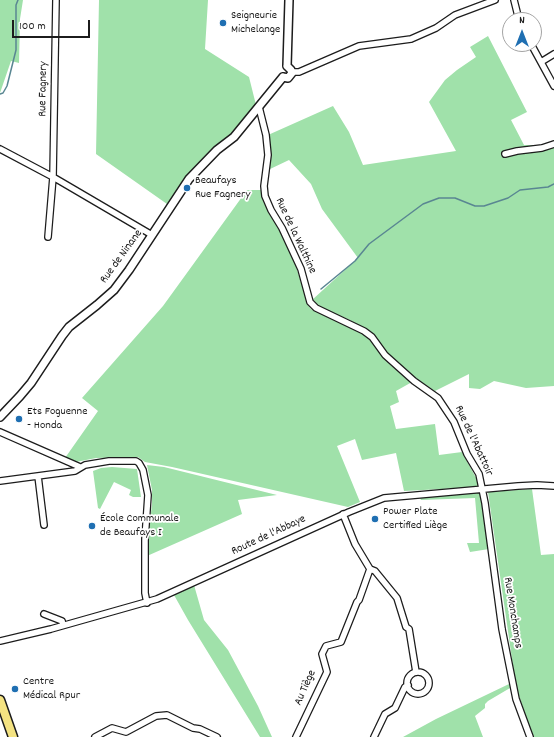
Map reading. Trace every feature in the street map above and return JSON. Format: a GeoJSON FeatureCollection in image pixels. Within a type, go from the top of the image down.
{"type":"FeatureCollection","features":[{"type":"Feature","properties":{"kind":"main road"},"geometry":{"type":"LineString","coordinates":[[0,700],[13,737]]}},
{"type":"Feature","properties":{"kind":"street","name":"Rue Fagnery"},"geometry":{"type":"LineString","coordinates":[[48,237],[53,177],[56,0]]}},
{"type":"Feature","properties":{"kind":"street"},"geometry":{"type":"LineString","coordinates":[[289,0],[289,69],[300,72],[360,46],[411,39],[436,28],[455,15],[495,0]]}},
{"type":"Feature","properties":{"kind":"street"},"geometry":{"type":"LineString","coordinates":[[514,0],[517,12]]}},
{"type":"Feature","properties":{"kind":"street"},"geometry":{"type":"LineString","coordinates":[[535,52],[554,86]]}},
{"type":"Feature","properties":{"kind":"street"},"geometry":{"type":"LineString","coordinates":[[541,62],[554,54]]}},
{"type":"Feature","properties":{"kind":"street","name":"Rue de Ninane"},"geometry":{"type":"LineString","coordinates":[[0,417],[31,383],[62,336],[70,327],[114,290],[129,270],[189,179],[217,150],[234,137],[283,77],[288,78],[291,75],[289,69]]}},
{"type":"Feature","properties":{"kind":"street","name":"Rue de la Walthine"},"geometry":{"type":"LineString","coordinates":[[259,107],[266,135],[268,155],[264,186],[265,196],[270,210],[282,228],[301,269],[310,302]]}},
{"type":"Feature","properties":{"kind":"street"},"geometry":{"type":"LineString","coordinates":[[505,154],[542,148],[554,144]]}},
{"type":"Feature","properties":{"kind":"street"},"geometry":{"type":"LineString","coordinates":[[0,149],[53,177],[152,235]]}},
{"type":"Feature","properties":{"kind":"street","name":"Rue de l'Abattoir"},"geometry":{"type":"LineString","coordinates":[[310,302],[316,308],[364,331],[372,338],[385,355],[414,381],[438,398],[454,422],[467,454],[479,474],[483,489]]}},
{"type":"Feature","properties":{"kind":"street"},"geometry":{"type":"LineString","coordinates":[[0,432],[80,467]]}},
{"type":"Feature","properties":{"kind":"street"},"geometry":{"type":"LineString","coordinates":[[0,481],[74,471],[85,465],[109,461],[136,462],[142,467],[148,495],[145,579],[147,603]]}},
{"type":"Feature","properties":{"kind":"street"},"geometry":{"type":"LineString","coordinates":[[38,476],[44,525]]}},
{"type":"Feature","properties":{"kind":"street","name":"Route de l'Abbaye"},"geometry":{"type":"LineString","coordinates":[[0,641],[147,603],[344,514],[384,498],[537,485],[554,486]]}},
{"type":"Feature","properties":{"kind":"street","name":"Rue Monchamps"},"geometry":{"type":"LineString","coordinates":[[483,489],[502,629],[516,699],[530,737]]}},
{"type":"Feature","properties":{"kind":"street"},"geometry":{"type":"LineString","coordinates":[[344,514],[355,544],[370,569],[375,571],[397,598],[406,627],[409,629],[416,672]]}},
{"type":"Feature","properties":{"kind":"street","name":"Au Tiège"},"geometry":{"type":"LineString","coordinates":[[296,737],[327,672],[322,654],[326,646],[341,642],[357,602],[360,600],[370,569]]}},
{"type":"Feature","properties":{"kind":"street"},"geometry":{"type":"LineString","coordinates":[[44,614],[62,621],[64,625]]}},
{"type":"Feature","properties":{"kind":"street"},"geometry":{"type":"LineString","coordinates":[[416,672],[421,672],[426,675],[428,679],[429,684],[424,692],[414,693],[410,690],[408,685],[409,677],[416,672]]}},
{"type":"Feature","properties":{"kind":"street"},"geometry":{"type":"LineString","coordinates":[[374,737],[385,714],[395,708],[405,687],[408,685]]}},
{"type":"Feature","properties":{"kind":"street"},"geometry":{"type":"LineString","coordinates":[[95,737],[106,735],[112,728],[126,732],[156,716],[167,715],[193,728],[200,729],[217,737]]}},
{"type":"Feature","properties":{"kind":"green space"},"geometry":{"type":"Polygon","coordinates":[[[0,0],[23,0],[20,19],[19,63],[11,61],[0,93],[0,0]]]}},
{"type":"Feature","properties":{"kind":"green space"},"geometry":{"type":"Polygon","coordinates":[[[99,0],[208,0],[205,49],[249,77],[256,105],[230,136],[208,154],[188,175],[167,204],[96,154],[99,0]]]}},
{"type":"Feature","properties":{"kind":"green space"},"geometry":{"type":"Polygon","coordinates":[[[488,36],[527,112],[511,120],[524,145],[545,145],[554,140],[554,386],[526,388],[494,381],[480,389],[469,388],[469,374],[435,391],[412,376],[384,350],[370,333],[350,320],[317,306],[312,300],[358,258],[322,209],[311,184],[289,160],[268,170],[268,135],[333,106],[349,132],[363,165],[456,151],[429,102],[445,80],[476,57],[470,47],[488,36]]]}},
{"type":"Feature","properties":{"kind":"green space"},"geometry":{"type":"Polygon","coordinates":[[[247,190],[262,190],[263,201],[278,227],[295,263],[308,305],[311,309],[365,334],[412,382],[396,391],[399,402],[390,406],[396,429],[435,424],[439,455],[462,452],[481,487],[404,491],[396,453],[362,460],[355,439],[337,446],[360,502],[348,507],[145,462],[138,457],[96,458],[76,462],[65,458],[98,411],[82,398],[163,306],[247,190]]]}},
{"type":"Feature","properties":{"kind":"green space"},"geometry":{"type":"Polygon","coordinates":[[[147,465],[164,467],[277,495],[238,500],[242,514],[147,556],[152,490],[147,465]]]}},
{"type":"Feature","properties":{"kind":"green space"},"geometry":{"type":"Polygon","coordinates":[[[112,467],[137,469],[141,497],[133,497],[129,495],[131,490],[114,482],[100,509],[98,508],[93,471],[101,468],[112,467]]]}},
{"type":"Feature","properties":{"kind":"green space"},"geometry":{"type":"Polygon","coordinates":[[[532,489],[541,555],[554,554],[554,737],[533,737],[516,687],[488,492],[532,489]]]}},
{"type":"Feature","properties":{"kind":"green space"},"geometry":{"type":"Polygon","coordinates":[[[480,492],[489,549],[470,552],[467,543],[479,543],[475,498],[421,500],[419,496],[480,492]]]}},
{"type":"Feature","properties":{"kind":"green space"},"geometry":{"type":"Polygon","coordinates":[[[194,585],[204,620],[228,650],[258,706],[272,737],[260,737],[174,595],[194,585]]]}},
{"type":"Feature","properties":{"kind":"green space"},"geometry":{"type":"Polygon","coordinates":[[[509,684],[510,688],[488,701],[485,704],[485,708],[475,716],[483,737],[403,737],[436,719],[509,684]]]}},
{"type":"Feature","properties":{"kind":"waterway"},"geometry":{"type":"LineString","coordinates":[[0,94],[3,93],[7,86],[16,50],[16,5],[18,0]]}},
{"type":"Feature","properties":{"kind":"waterway"},"geometry":{"type":"LineString","coordinates":[[321,289],[355,261],[369,244],[423,204],[439,198],[455,198],[475,206],[484,206],[508,198],[520,190],[548,187],[554,184]]}},
{"type":"Feature","properties":{"kind":"place","name":"Seigneurie Michelange"},"geometry":{"type":"Point","coordinates":[223,23]}},
{"type":"Feature","properties":{"kind":"place","name":"Beaufays Rue Fagnery"},"geometry":{"type":"Point","coordinates":[187,188]}},
{"type":"Feature","properties":{"kind":"place","name":"Ets Foguenne - Honda"},"geometry":{"type":"Point","coordinates":[19,419]}},
{"type":"Feature","properties":{"kind":"place","name":"Power Plate Certified Liège"},"geometry":{"type":"Point","coordinates":[375,519]}},
{"type":"Feature","properties":{"kind":"place","name":"École Communale de Beaufays I"},"geometry":{"type":"Point","coordinates":[92,526]}},
{"type":"Feature","properties":{"kind":"place","name":"Centre Médical Rpur"},"geometry":{"type":"Point","coordinates":[15,689]}}]}
